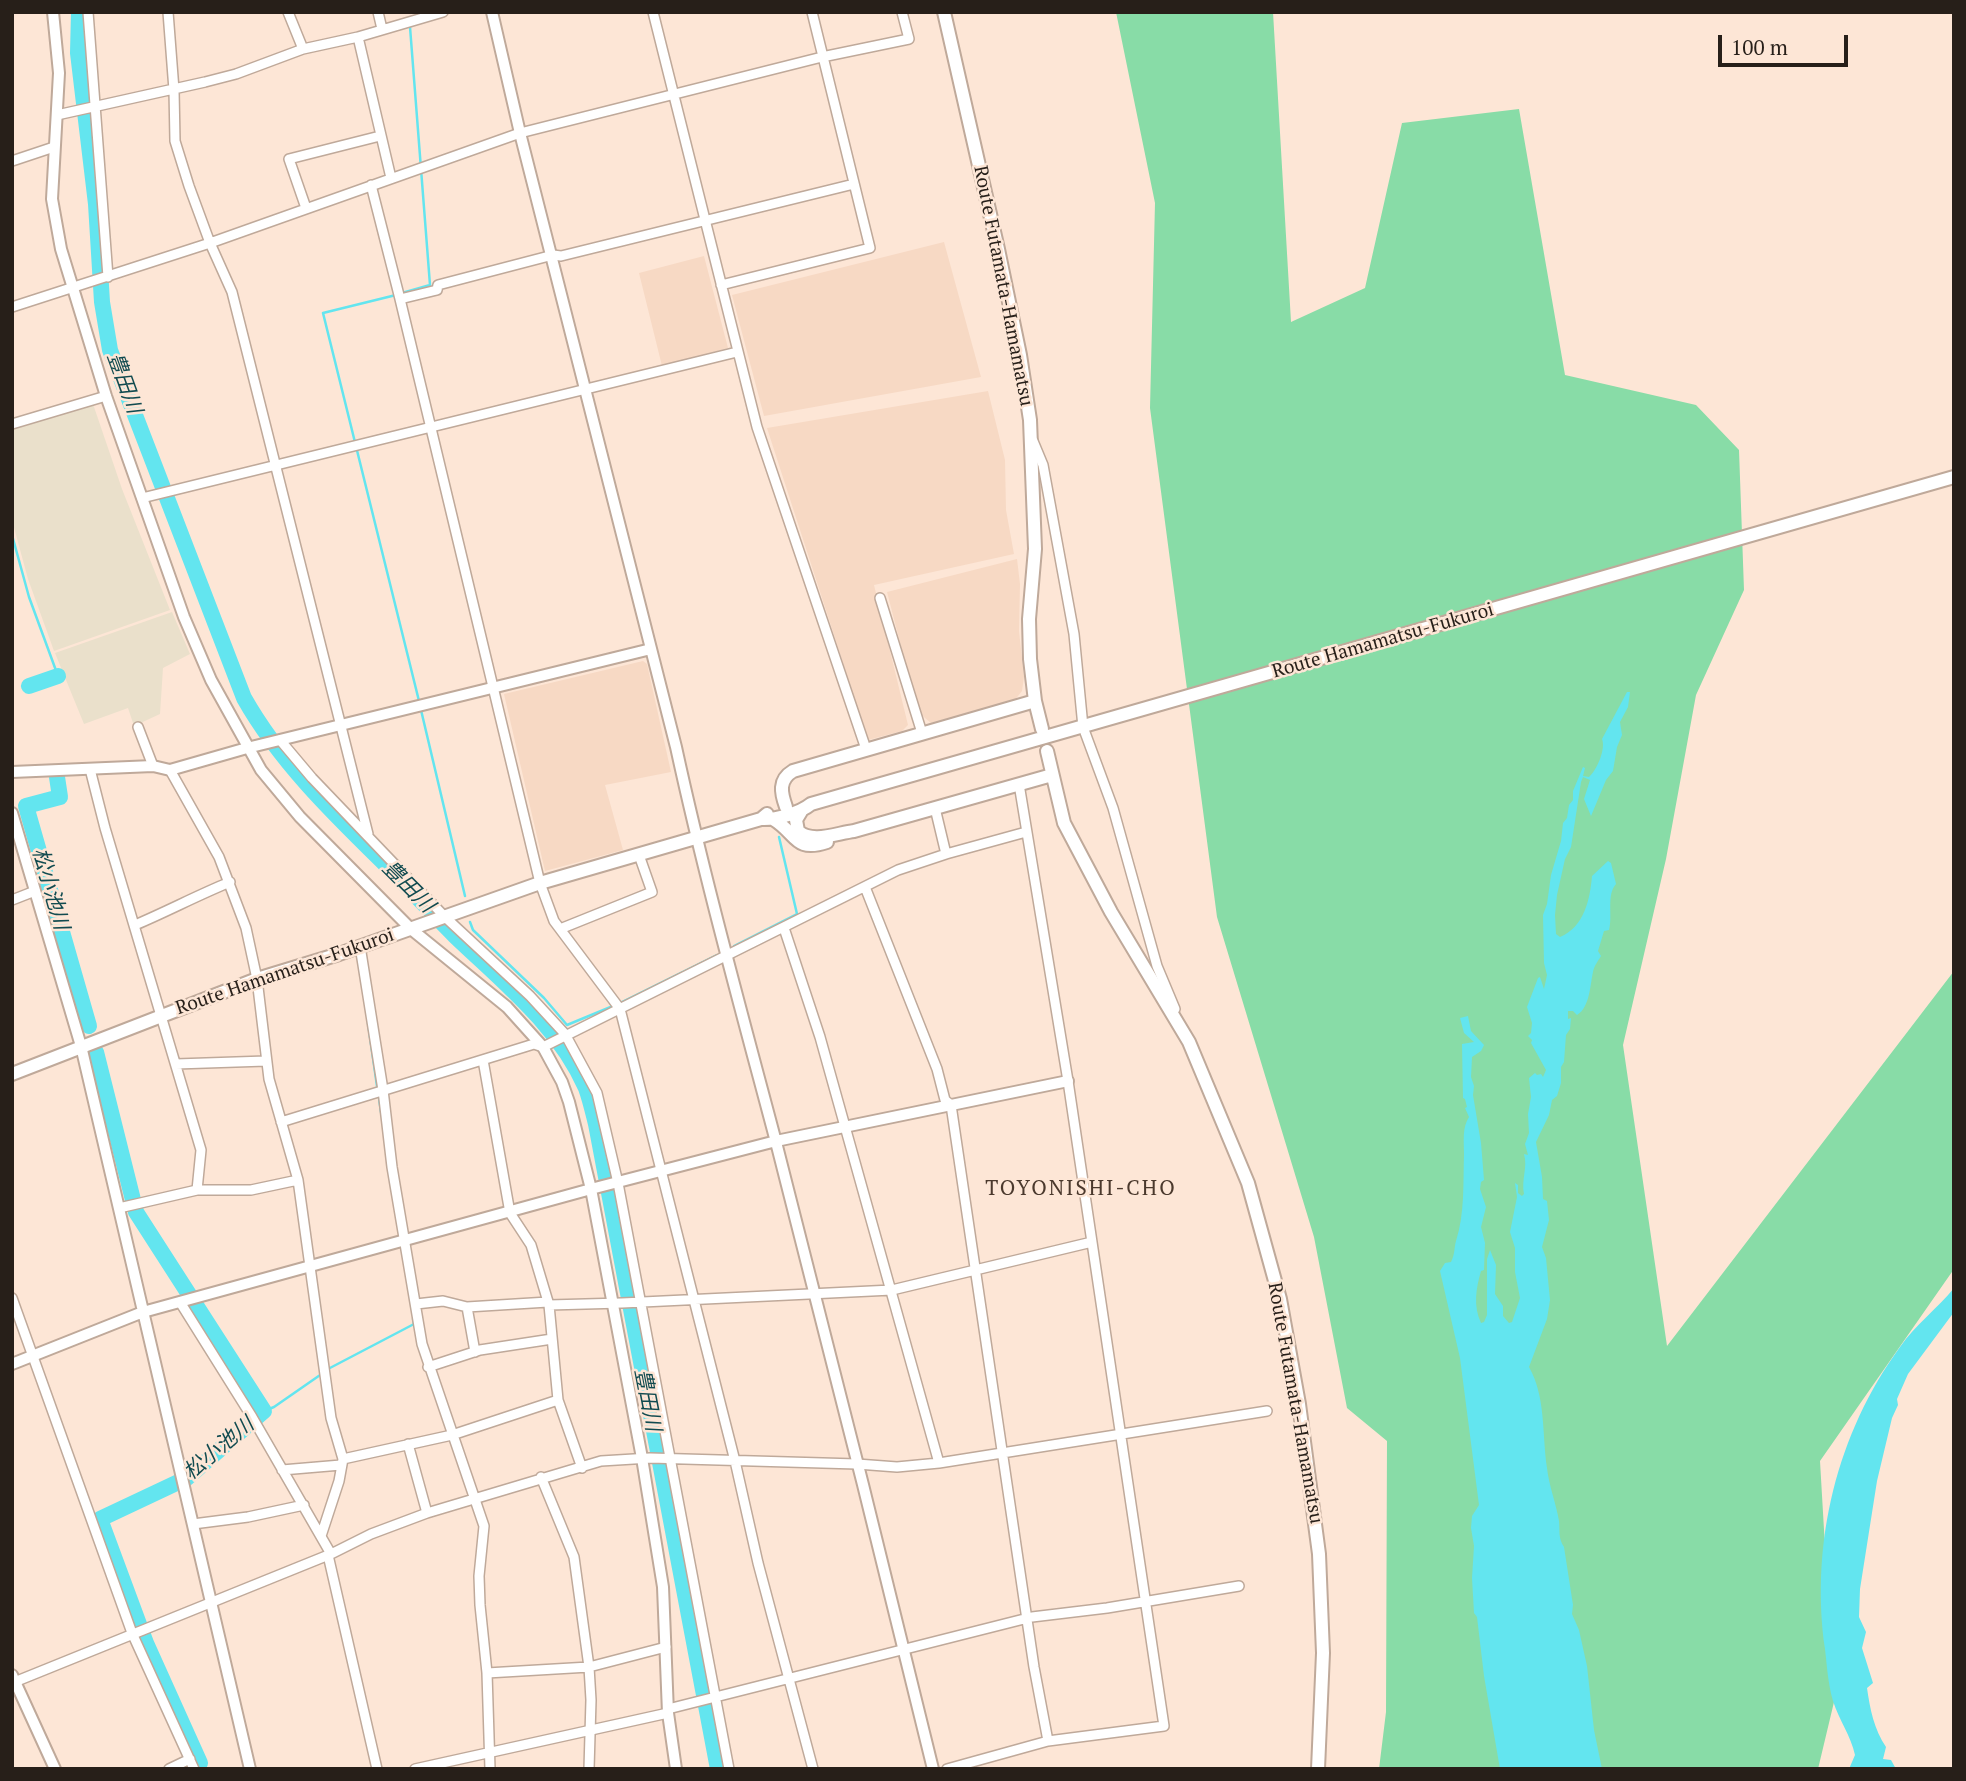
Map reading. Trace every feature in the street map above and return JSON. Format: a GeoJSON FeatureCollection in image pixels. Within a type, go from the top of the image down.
{"type":"FeatureCollection","features":[{"type":"Feature","properties":{"kind":"main road","name":"Route Futamata-Hamamatsu"},"geometry":{"type":"LineString","coordinates":[[944,12],[1020,355],[1031,439],[1035,549],[1030,659],[1035,701],[1042,729]]}},
{"type":"Feature","properties":{"kind":"main road","name":"Route Hamamatsu-Fukuroi"},"geometry":{"type":"LineString","coordinates":[[12,1074],[257,979],[411,929],[540,883],[1954,477]]}},
{"type":"Feature","properties":{"kind":"main road"},"geometry":{"type":"LineString","coordinates":[[786,807],[781,785],[788,774],[805,766],[1035,701]]}},
{"type":"Feature","properties":{"kind":"main road","name":"Route Futamata-Hamamatsu"},"geometry":{"type":"LineString","coordinates":[[1046,751],[1064,823],[1111,912],[1189,1042],[1248,1183],[1280,1299],[1319,1554],[1323,1653],[1318,1769]]}},
{"type":"Feature","properties":{"kind":"main road"},"geometry":{"type":"LineString","coordinates":[[767,819],[783,825],[795,840],[808,846],[1052,775]]}},
{"type":"Feature","properties":{"kind":"main road","name":"Route Hamamatsu-Fukuroi"},"geometry":{"type":"LineString","coordinates":[[767,819],[768,813],[786,807],[803,803],[807,807]]}},
{"type":"Feature","properties":{"kind":"main road"},"geometry":{"type":"LineString","coordinates":[[807,807],[797,816],[796,825],[798,831],[806,837],[854,831]]}},
{"type":"Feature","properties":{"kind":"street"},"geometry":{"type":"LineString","coordinates":[[53,12],[59,74],[52,199],[61,249],[106,396],[184,617],[211,680],[261,770],[300,817],[411,929],[482,984],[546,1045],[562,1082],[595,1189],[646,1458],[663,1587],[668,1711],[676,1769]]}},
{"type":"Feature","properties":{"kind":"street"},"geometry":{"type":"LineString","coordinates":[[88,12],[107,277]]}},
{"type":"Feature","properties":{"kind":"street"},"geometry":{"type":"LineString","coordinates":[[168,12],[175,141],[188,187],[232,292],[368,836]]}},
{"type":"Feature","properties":{"kind":"street"},"geometry":{"type":"LineString","coordinates":[[288,12],[303,48]]}},
{"type":"Feature","properties":{"kind":"street"},"geometry":{"type":"LineString","coordinates":[[378,12],[382,29]]}},
{"type":"Feature","properties":{"kind":"street"},"geometry":{"type":"LineString","coordinates":[[57,115],[236,74],[303,48],[358,37],[443,12]]}},
{"type":"Feature","properties":{"kind":"street"},"geometry":{"type":"LineString","coordinates":[[492,12],[520,133],[676,747],[696,838],[776,1141],[933,1769]]}},
{"type":"Feature","properties":{"kind":"street"},"geometry":{"type":"LineString","coordinates":[[653,12],[757,427],[866,749]]}},
{"type":"Feature","properties":{"kind":"street"},"geometry":{"type":"LineString","coordinates":[[721,285],[870,248],[812,12]]}},
{"type":"Feature","properties":{"kind":"street"},"geometry":{"type":"LineString","coordinates":[[12,307],[210,243],[520,133],[822,57],[909,39],[902,12]]}},
{"type":"Feature","properties":{"kind":"street"},"geometry":{"type":"LineString","coordinates":[[358,37],[391,178]]}},
{"type":"Feature","properties":{"kind":"street"},"geometry":{"type":"LineString","coordinates":[[306,208],[289,159],[380,136]]}},
{"type":"Feature","properties":{"kind":"street"},"geometry":{"type":"LineString","coordinates":[[12,161],[54,147]]}},
{"type":"Feature","properties":{"kind":"street"},"geometry":{"type":"LineString","coordinates":[[399,295],[437,290],[438,285],[553,255],[561,256],[854,184]]}},
{"type":"Feature","properties":{"kind":"street"},"geometry":{"type":"LineString","coordinates":[[372,185],[495,687],[540,883],[554,920],[618,1006],[735,1461],[758,1563],[813,1769]]}},
{"type":"Feature","properties":{"kind":"street"},"geometry":{"type":"LineString","coordinates":[[142,498],[737,352]]}},
{"type":"Feature","properties":{"kind":"street"},"geometry":{"type":"LineString","coordinates":[[12,425],[106,396]]}},
{"type":"Feature","properties":{"kind":"street"},"geometry":{"type":"LineString","coordinates":[[1031,439],[1043,465],[1050,501],[1074,634],[1083,727],[1113,808],[1157,966],[1189,1042]]}},
{"type":"Feature","properties":{"kind":"street"},"geometry":{"type":"LineString","coordinates":[[880,598],[922,733]]}},
{"type":"Feature","properties":{"kind":"street"},"geometry":{"type":"LineString","coordinates":[[12,772],[153,766],[170,770],[247,748],[651,649]]}},
{"type":"Feature","properties":{"kind":"street"},"geometry":{"type":"LineString","coordinates":[[138,727],[153,766]]}},
{"type":"Feature","properties":{"kind":"street"},"geometry":{"type":"LineString","coordinates":[[279,741],[445,917],[530,996],[565,1034],[597,1093],[641,1302],[668,1459],[729,1769]]}},
{"type":"Feature","properties":{"kind":"street"},"geometry":{"type":"LineString","coordinates":[[90,769],[201,1150],[197,1191]]}},
{"type":"Feature","properties":{"kind":"street"},"geometry":{"type":"LineString","coordinates":[[170,770],[219,857],[246,928],[257,979],[266,1061],[298,1180],[331,1418],[342,1462],[339,1481],[321,1536]]}},
{"type":"Feature","properties":{"kind":"street"},"geometry":{"type":"LineString","coordinates":[[947,1769],[1048,1741],[1164,1726],[1068,1081],[1019,784]]}},
{"type":"Feature","properties":{"kind":"street"},"geometry":{"type":"LineString","coordinates":[[935,808],[946,854]]}},
{"type":"Feature","properties":{"kind":"street"},"geometry":{"type":"LineString","coordinates":[[12,813],[128,1205],[143,1312],[250,1769]]}},
{"type":"Feature","properties":{"kind":"street"},"geometry":{"type":"LineString","coordinates":[[281,1122],[534,1044],[546,1045],[618,1006],[785,928],[898,870],[1026,832]]}},
{"type":"Feature","properties":{"kind":"street"},"geometry":{"type":"LineString","coordinates":[[561,929],[652,892],[639,855]]}},
{"type":"Feature","properties":{"kind":"street"},"geometry":{"type":"LineString","coordinates":[[135,925],[230,882]]}},
{"type":"Feature","properties":{"kind":"street"},"geometry":{"type":"LineString","coordinates":[[865,887],[937,1069],[945,1100],[951,1105],[1027,1618],[1048,1741]]}},
{"type":"Feature","properties":{"kind":"street"},"geometry":{"type":"LineString","coordinates":[[12,901],[35,891]]}},
{"type":"Feature","properties":{"kind":"street"},"geometry":{"type":"LineString","coordinates":[[785,928],[820,1037],[939,1463]]}},
{"type":"Feature","properties":{"kind":"street"},"geometry":{"type":"LineString","coordinates":[[360,946],[383,1090],[402,1241],[428,1367],[484,1527],[479,1576],[487,1673],[490,1769]]}},
{"type":"Feature","properties":{"kind":"street"},"geometry":{"type":"LineString","coordinates":[[483,1060],[510,1213],[531,1245],[549,1303],[558,1400],[582,1468]]}},
{"type":"Feature","properties":{"kind":"street"},"geometry":{"type":"LineString","coordinates":[[176,1064],[266,1061]]}},
{"type":"Feature","properties":{"kind":"street"},"geometry":{"type":"LineString","coordinates":[[12,1364],[143,1312],[195,1296],[776,1141],[1068,1081]]}},
{"type":"Feature","properties":{"kind":"street"},"geometry":{"type":"LineString","coordinates":[[128,1205],[197,1191],[251,1190],[298,1180]]}},
{"type":"Feature","properties":{"kind":"street"},"geometry":{"type":"LineString","coordinates":[[416,1304],[443,1301],[467,1307],[617,1303],[892,1290],[1092,1242]]}},
{"type":"Feature","properties":{"kind":"street"},"geometry":{"type":"LineString","coordinates":[[12,1298],[137,1631],[191,1763],[169,1769]]}},
{"type":"Feature","properties":{"kind":"street"},"geometry":{"type":"LineString","coordinates":[[181,1302],[255,1420],[304,1504],[329,1555],[377,1769]]}},
{"type":"Feature","properties":{"kind":"street"},"geometry":{"type":"LineString","coordinates":[[467,1307],[475,1352]]}},
{"type":"Feature","properties":{"kind":"street"},"geometry":{"type":"LineString","coordinates":[[428,1367],[475,1352],[552,1339]]}},
{"type":"Feature","properties":{"kind":"street"},"geometry":{"type":"LineString","coordinates":[[282,1470],[342,1462],[452,1435],[558,1400]]}},
{"type":"Feature","properties":{"kind":"street"},"geometry":{"type":"LineString","coordinates":[[55,1769],[13,1680],[329,1555],[371,1534],[427,1513],[541,1478],[601,1461],[646,1458],[897,1467],[939,1463],[1267,1411]]}},
{"type":"Feature","properties":{"kind":"street"},"geometry":{"type":"LineString","coordinates":[[408,1444],[427,1513]]}},
{"type":"Feature","properties":{"kind":"street"},"geometry":{"type":"LineString","coordinates":[[541,1478],[574,1557],[589,1667],[589,1769]]}},
{"type":"Feature","properties":{"kind":"street"},"geometry":{"type":"LineString","coordinates":[[193,1524],[248,1517],[304,1504]]}},
{"type":"Feature","properties":{"kind":"street"},"geometry":{"type":"LineString","coordinates":[[415,1769],[590,1731],[1027,1618],[1239,1586]]}},
{"type":"Feature","properties":{"kind":"street"},"geometry":{"type":"LineString","coordinates":[[487,1673],[589,1667],[666,1647]]}},
{"type":"Feature","properties":{"kind":"shaded area"},"geometry":{"type":"Polygon","coordinates":[[[944,242],[981,377],[764,416],[732,295],[944,242]]]}},
{"type":"Feature","properties":{"kind":"shaded area"},"geometry":{"type":"Polygon","coordinates":[[[704,256],[728,348],[662,366],[639,273],[704,256]]]}},
{"type":"Feature","properties":{"kind":"shaded area"},"geometry":{"type":"Polygon","coordinates":[[[988,391],[1005,460],[1006,510],[1014,554],[874,585],[908,725],[902,731],[868,740],[767,428],[988,391]]]}},
{"type":"Feature","properties":{"kind":"shaded area"},"geometry":{"type":"Polygon","coordinates":[[[93,404],[122,489],[170,610],[54,651],[28,579],[12,520],[12,430],[93,404]]]}},
{"type":"Feature","properties":{"kind":"shaded area"},"geometry":{"type":"Polygon","coordinates":[[[1017,559],[1020,584],[1019,631],[1024,677],[1022,691],[1014,701],[931,723],[918,712],[887,592],[1017,559]]]}},
{"type":"Feature","properties":{"kind":"shaded area"},"geometry":{"type":"Polygon","coordinates":[[[172,612],[190,654],[163,668],[160,714],[134,726],[128,708],[84,724],[55,653],[172,612]]]}},
{"type":"Feature","properties":{"kind":"shaded area"},"geometry":{"type":"Polygon","coordinates":[[[643,661],[647,664],[671,772],[605,785],[623,850],[545,871],[504,694],[643,661]]]}},
{"type":"Feature","properties":{"kind":"green space"},"geometry":{"type":"Polygon","coordinates":[[[1116,12],[1273,12],[1291,322],[1365,288],[1402,123],[1519,109],[1565,375],[1696,405],[1739,450],[1744,590],[1696,695],[1666,859],[1623,1045],[1667,1346],[1954,971],[1954,1269],[1820,1461],[1834,1702],[1818,1769],[1379,1769],[1386,1712],[1387,1441],[1347,1408],[1314,1237],[1217,917],[1150,408],[1155,203],[1116,12]]]}},
{"type":"Feature","properties":{"kind":"water"},"geometry":{"type":"Polygon","coordinates":[[[1627,692],[1630,692],[1628,707],[1620,722],[1622,735],[1613,771],[1606,780],[1591,816],[1584,799],[1590,780],[1583,777],[1581,782],[1571,847],[1565,859],[1557,895],[1556,934],[1560,937],[1580,920],[1590,894],[1592,876],[1608,861],[1611,863],[1616,884],[1610,900],[1609,930],[1604,931],[1598,951],[1601,956],[1594,970],[1585,1007],[1577,1015],[1568,1011],[1568,1019],[1571,1018],[1570,1029],[1566,1035],[1561,1083],[1536,1142],[1543,1199],[1547,1201],[1549,1220],[1542,1247],[1546,1258],[1550,1300],[1547,1319],[1529,1367],[1541,1403],[1548,1475],[1564,1547],[1572,1614],[1579,1630],[1587,1666],[1594,1730],[1602,1769],[1500,1769],[1477,1617],[1474,1613],[1474,1546],[1471,1528],[1472,1516],[1479,1505],[1460,1358],[1440,1271],[1445,1263],[1451,1262],[1462,1209],[1464,1135],[1469,1117],[1463,1098],[1462,1044],[1474,1042],[1464,1033],[1460,1018],[1468,1016],[1471,1031],[1484,1045],[1481,1051],[1472,1057],[1471,1077],[1484,1180],[1480,1189],[1486,1207],[1481,1227],[1485,1243],[1484,1270],[1481,1271],[1478,1284],[1477,1310],[1481,1323],[1484,1322],[1487,1315],[1487,1259],[1490,1250],[1496,1265],[1495,1294],[1503,1306],[1503,1316],[1509,1323],[1512,1322],[1520,1298],[1515,1272],[1515,1248],[1510,1232],[1517,1197],[1515,1183],[1518,1185],[1518,1193],[1522,1196],[1524,1194],[1524,1154],[1528,1155],[1525,1144],[1529,1133],[1531,1097],[1529,1078],[1535,1073],[1543,1077],[1546,1070],[1528,1036],[1532,1023],[1527,1007],[1538,978],[1540,977],[1544,989],[1547,975],[1544,963],[1543,915],[1563,823],[1573,800],[1573,791],[1583,767],[1583,776],[1589,777],[1595,770],[1602,754],[1602,739],[1627,692]]]}},
{"type":"Feature","properties":{"kind":"water"},"geometry":{"type":"Polygon","coordinates":[[[1954,1288],[1954,1312],[1908,1374],[1897,1399],[1898,1405],[1892,1418],[1877,1481],[1860,1589],[1859,1617],[1866,1632],[1862,1648],[1873,1683],[1867,1688],[1870,1704],[1886,1747],[1883,1759],[1891,1760],[1896,1769],[1849,1769],[1855,1755],[1831,1695],[1821,1609],[1822,1569],[1833,1490],[1845,1452],[1878,1380],[1906,1339],[1954,1288]]]}},
{"type":"Feature","properties":{"kind":"waterway","name":"豊田川"},"geometry":{"type":"LineString","coordinates":[[79,12],[78,53],[96,204],[102,302],[110,350],[244,698],[273,743],[325,804],[545,1024],[574,1065],[586,1088],[596,1124],[718,1769]]}},
{"type":"Feature","properties":{"kind":"waterway"},"geometry":{"type":"LineString","coordinates":[[402,293],[430,285],[410,27]]}},
{"type":"Feature","properties":{"kind":"waterway"},"geometry":{"type":"LineString","coordinates":[[396,295],[323,313],[419,701]]}},
{"type":"Feature","properties":{"kind":"waterway"},"geometry":{"type":"LineString","coordinates":[[12,535],[29,597],[58,676]]}},
{"type":"Feature","properties":{"kind":"waterway","name":"松小池川"},"geometry":{"type":"LineString","coordinates":[[29,686],[58,676]]}},
{"type":"Feature","properties":{"kind":"waterway"},"geometry":{"type":"LineString","coordinates":[[421,710],[465,896]]}},
{"type":"Feature","properties":{"kind":"waterway","name":"松小池川"},"geometry":{"type":"LineString","coordinates":[[57,777],[60,797],[26,806],[89,1026]]}},
{"type":"Feature","properties":{"kind":"waterway"},"geometry":{"type":"LineString","coordinates":[[734,946],[797,914],[779,837]]}},
{"type":"Feature","properties":{"kind":"waterway"},"geometry":{"type":"LineString","coordinates":[[470,922],[473,930],[544,998],[567,1025],[613,1006]]}},
{"type":"Feature","properties":{"kind":"waterway"},"geometry":{"type":"LineString","coordinates":[[620,1003],[717,955]]}},
{"type":"Feature","properties":{"kind":"waterway"},"geometry":{"type":"LineString","coordinates":[[78,1009],[83,1026]]}},
{"type":"Feature","properties":{"kind":"waterway"},"geometry":{"type":"LineString","coordinates":[[368,1023],[377,1086]]}},
{"type":"Feature","properties":{"kind":"waterway","name":"松小池川"},"geometry":{"type":"LineString","coordinates":[[96,1052],[136,1212],[264,1411],[187,1478],[100,1519],[146,1643],[200,1763],[187,1769]]}},
{"type":"Feature","properties":{"kind":"waterway"},"geometry":{"type":"LineString","coordinates":[[379,1098],[381,1112]]}},
{"type":"Feature","properties":{"kind":"waterway"},"geometry":{"type":"LineString","coordinates":[[328,1369],[414,1324],[413,1319]]}},
{"type":"Feature","properties":{"kind":"waterway"},"geometry":{"type":"LineString","coordinates":[[264,1411],[323,1373]]}},
{"type":"Feature","properties":{"kind":"waterway"},"geometry":{"type":"LineString","coordinates":[[232,1375],[244,1395]]}},
{"type":"Feature","properties":{"kind":"waterway"},"geometry":{"type":"LineString","coordinates":[[256,1415],[273,1445]]}},
{"type":"Feature","properties":{"kind":"district","name":"TOYONISHI-CHO"},"geometry":{"type":"Point","coordinates":[1081,1189]}}]}
